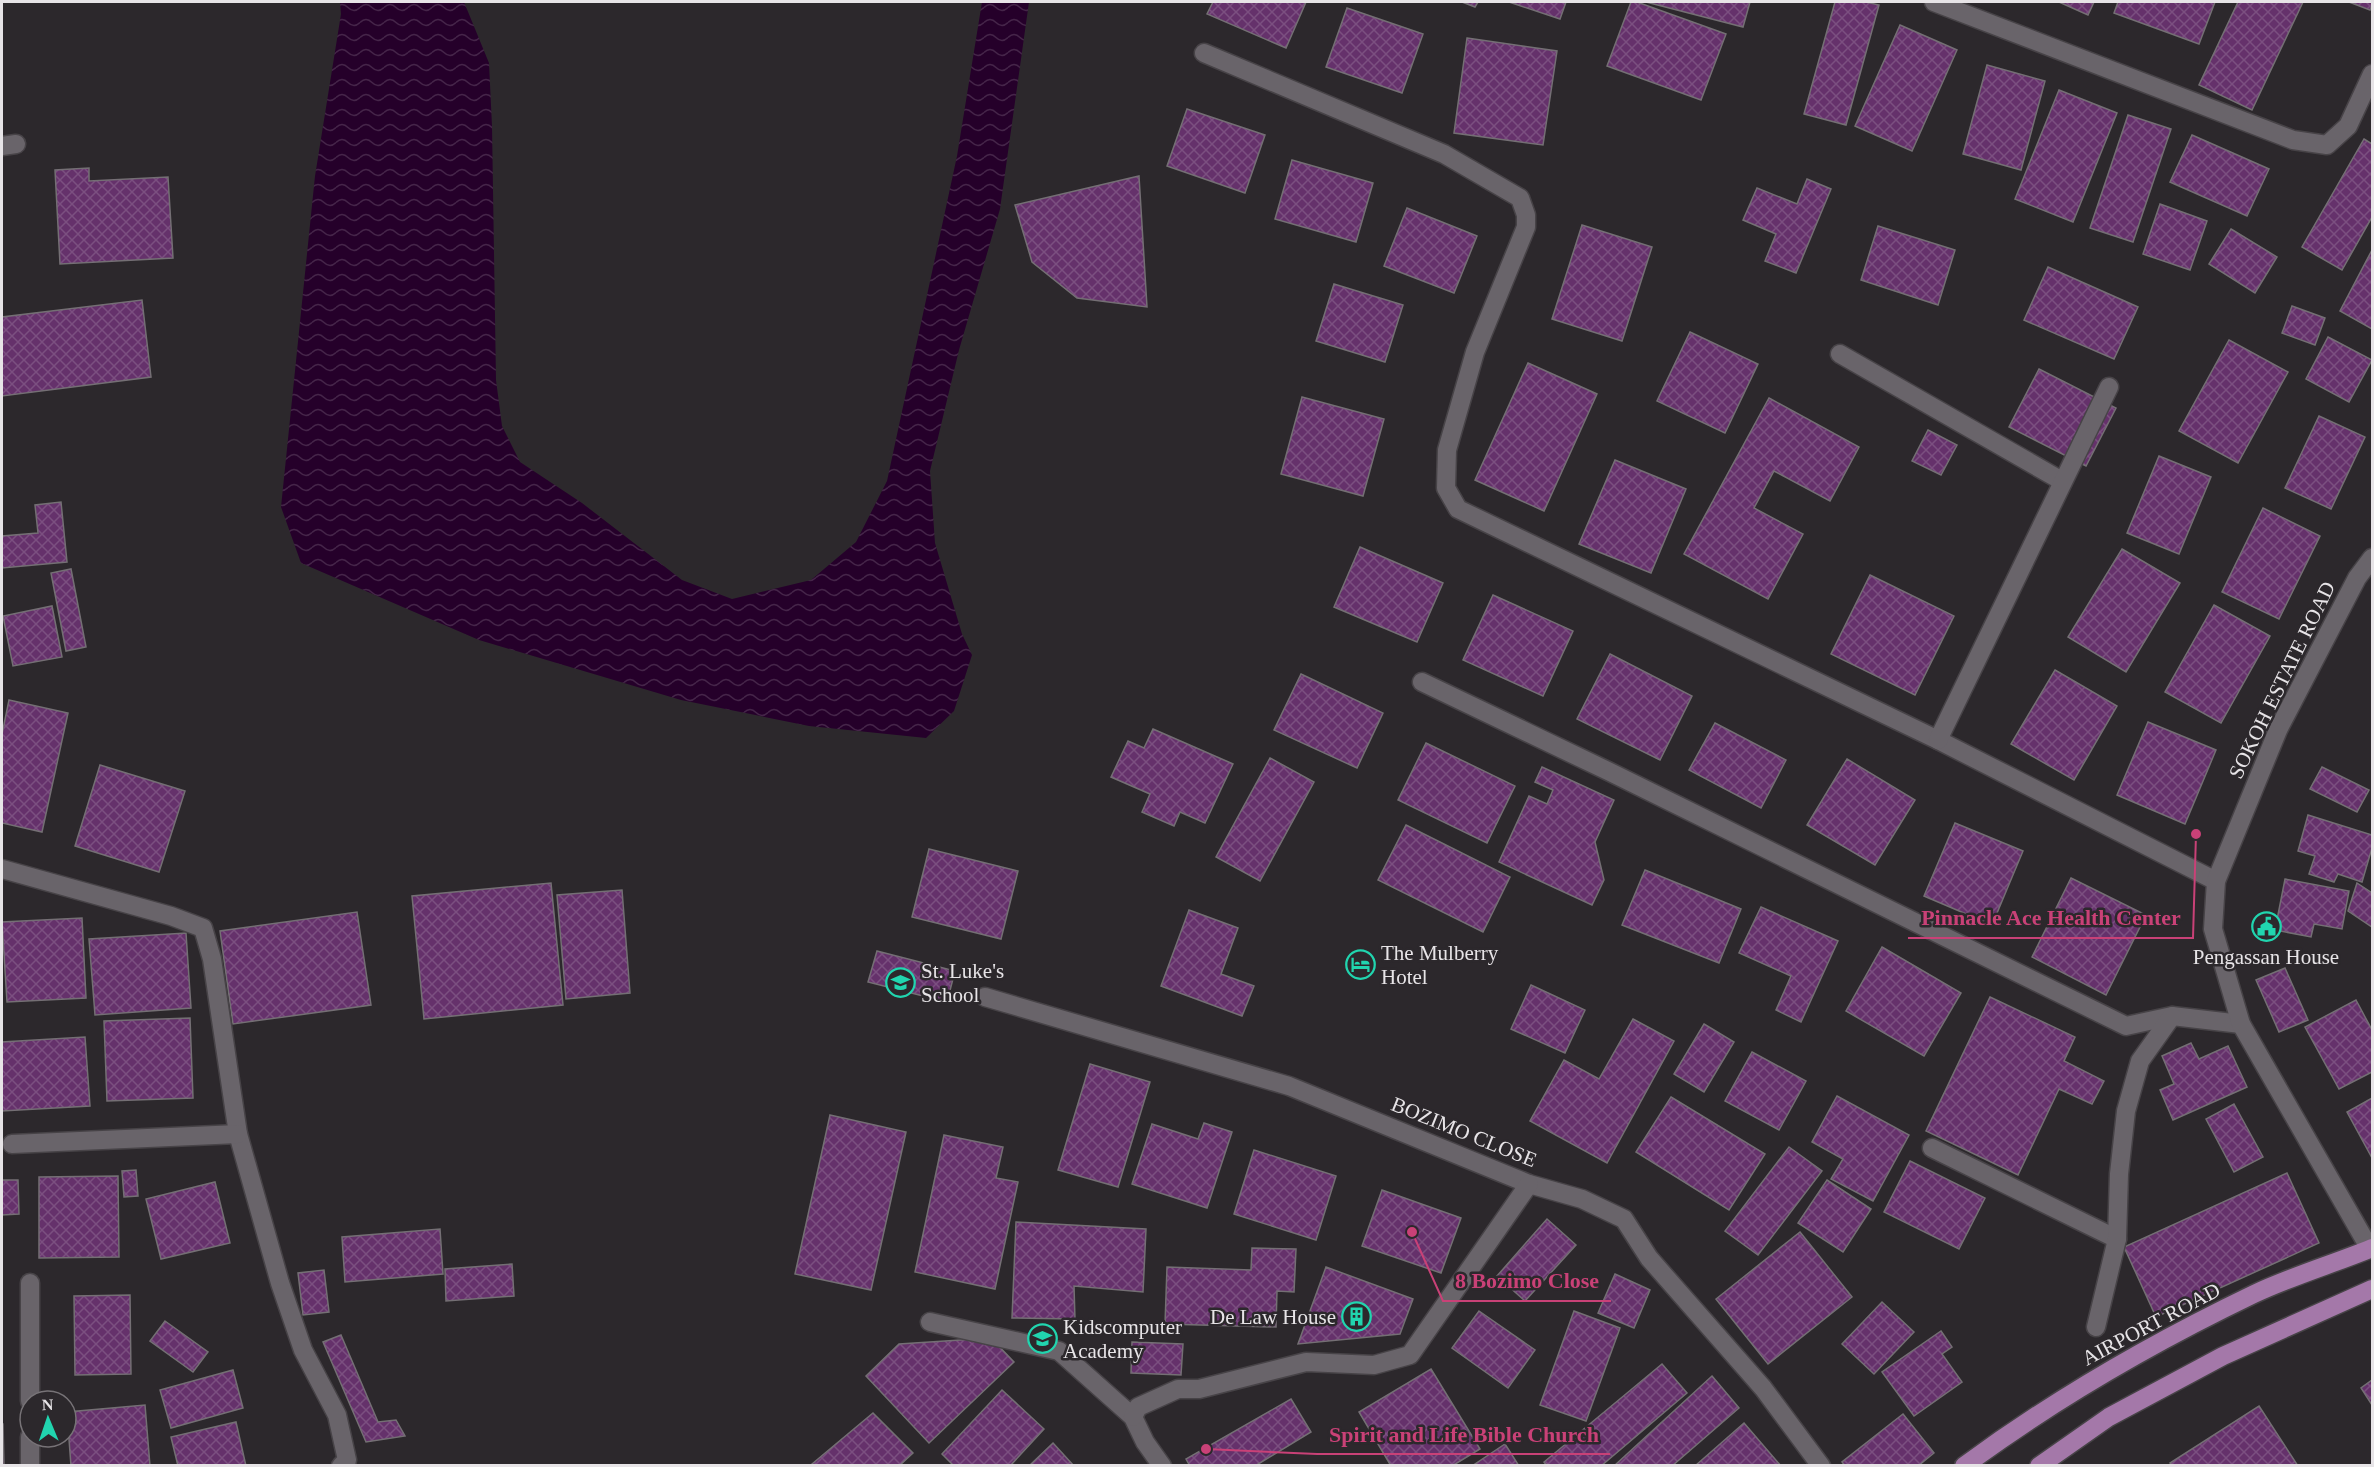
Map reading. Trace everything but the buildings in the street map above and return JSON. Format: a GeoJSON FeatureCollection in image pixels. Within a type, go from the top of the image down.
{"type":"FeatureCollection","features":[{"type":"Feature","properties":{"kind":"main road","name":"AIRPORT ROAD"},"geometry":{"type":"LineString","coordinates":[[1964,1466],[2020,1425],[2130,1358],[2256,1293],[2371,1249]]}},
{"type":"Feature","properties":{"kind":"main road"},"geometry":{"type":"LineString","coordinates":[[2039,1466],[2109,1417],[2223,1356],[2373,1289]]}},
{"type":"Feature","properties":{"kind":"street"},"geometry":{"type":"LineString","coordinates":[[1934,2],[2293,140],[2327,145],[2348,126],[2373,74]]}},
{"type":"Feature","properties":{"kind":"street"},"geometry":{"type":"LineString","coordinates":[[1204,54],[1444,154],[1520,198],[1526,215],[1526,227],[1475,352],[1447,450],[1446,488],[1458,509],[1938,740],[2216,881]]}},
{"type":"Feature","properties":{"kind":"street"},"geometry":{"type":"LineString","coordinates":[[1840,354],[2062,481]]}},
{"type":"Feature","properties":{"kind":"street"},"geometry":{"type":"LineString","coordinates":[[1938,740],[2109,387]]}},
{"type":"Feature","properties":{"kind":"street","name":"SOKOH ESTATE ROAD"},"geometry":{"type":"LineString","coordinates":[[2371,1249],[2241,1024],[2213,929],[2216,881],[2278,730],[2357,578],[2373,558]]}},
{"type":"Feature","properties":{"kind":"street"},"geometry":{"type":"LineString","coordinates":[[1422,682],[2126,1026],[2172,1016],[2241,1024]]}},
{"type":"Feature","properties":{"kind":"street"},"geometry":{"type":"LineString","coordinates":[[2,869],[171,916],[203,928],[212,959],[238,1134],[280,1283],[303,1350],[337,1415],[347,1460],[341,1466]]}},
{"type":"Feature","properties":{"kind":"street","name":"BOZIMO CLOSE"},"geometry":{"type":"LineString","coordinates":[[985,997],[1288,1086],[1529,1184],[1582,1199],[1624,1219],[1649,1258],[1763,1388],[1821,1466]]}},
{"type":"Feature","properties":{"kind":"street"},"geometry":{"type":"LineString","coordinates":[[2096,1327],[2117,1239],[2119,1174],[2126,1111],[2140,1060],[2172,1016]]}},
{"type":"Feature","properties":{"kind":"street"},"geometry":{"type":"LineString","coordinates":[[12,1144],[238,1134]]}},
{"type":"Feature","properties":{"kind":"street"},"geometry":{"type":"LineString","coordinates":[[1932,1148],[2117,1239]]}},
{"type":"Feature","properties":{"kind":"street"},"geometry":{"type":"LineString","coordinates":[[1133,1417],[1138,1407],[1178,1389],[1199,1389],[1306,1362],[1374,1365],[1410,1355],[1529,1184]]}},
{"type":"Feature","properties":{"kind":"street"},"geometry":{"type":"LineString","coordinates":[[30,1283],[30,1389]]}},
{"type":"Feature","properties":{"kind":"street"},"geometry":{"type":"LineString","coordinates":[[930,1322],[1059,1351],[1133,1417],[1145,1442],[1162,1466]]}},
{"type":"Feature","properties":{"kind":"street"},"geometry":{"type":"LineString","coordinates":[[30,1449],[30,1466]]}},
{"type":"Feature","properties":{"kind":"water"},"geometry":{"type":"Polygon","coordinates":[[[340,2],[464,2],[489,63],[496,380],[502,426],[520,462],[582,503],[682,580],[732,599],[811,580],[856,542],[887,481],[957,156],[982,2],[1029,2],[1000,209],[959,350],[930,471],[935,543],[962,634],[972,655],[954,711],[926,738],[809,726],[681,700],[479,640],[301,563],[281,507],[315,176],[341,14],[340,2]]]}},
{"type":"Feature","properties":{"kind":"place","name":"Pinnacle Ace Health Center"},"geometry":{"type":"Point","coordinates":[2196,834]}},
{"type":"Feature","properties":{"kind":"place","name":"Pengassan House"},"geometry":{"type":"Point","coordinates":[2266,926]}},
{"type":"Feature","properties":{"kind":"place","name":"The Mulberry Hotel"},"geometry":{"type":"Point","coordinates":[1360,965]}},
{"type":"Feature","properties":{"kind":"place","name":"St. Luke's School"},"geometry":{"type":"Point","coordinates":[900,983]}},
{"type":"Feature","properties":{"kind":"place","name":"8 Bozimo Close"},"geometry":{"type":"Point","coordinates":[1412,1232]}},
{"type":"Feature","properties":{"kind":"place","name":"De Law House"},"geometry":{"type":"Point","coordinates":[1357,1317]}},
{"type":"Feature","properties":{"kind":"place","name":"Kidscomputer Academy"},"geometry":{"type":"Point","coordinates":[1042,1339]}},
{"type":"Feature","properties":{"kind":"place","name":"Spirit and Life Bible Church"},"geometry":{"type":"Point","coordinates":[1206,1449]}}]}
